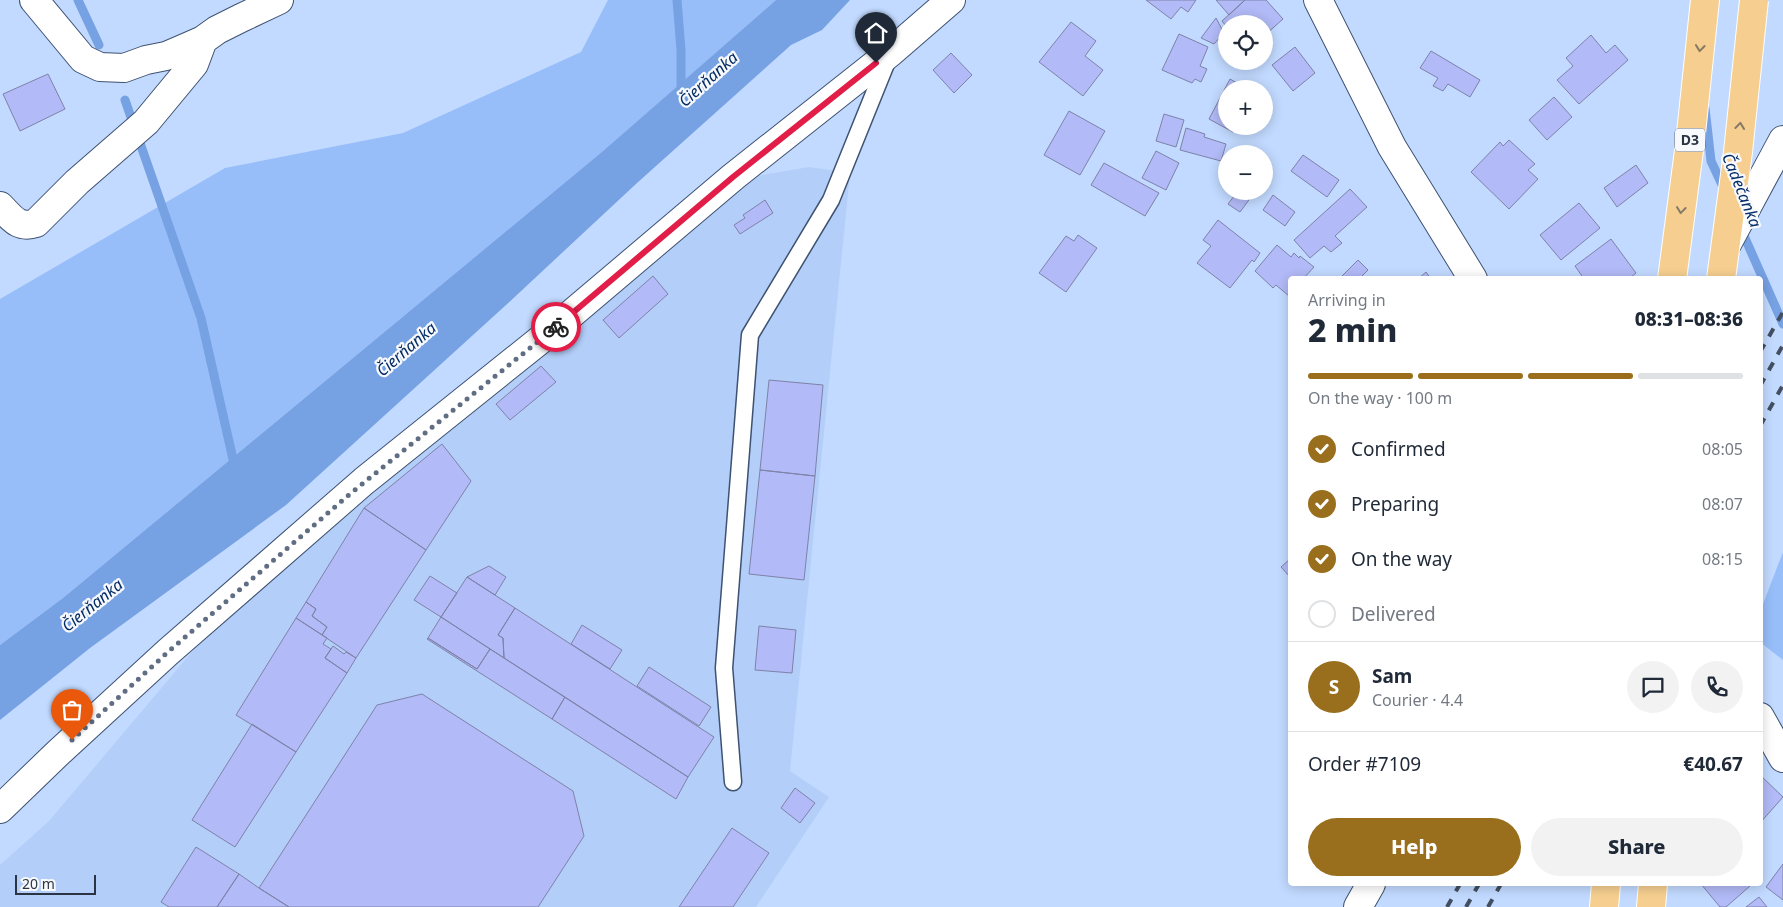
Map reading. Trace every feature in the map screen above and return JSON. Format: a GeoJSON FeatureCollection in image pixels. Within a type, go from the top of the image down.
{"type":"FeatureCollection","features":[{"type":"Feature","properties":{"kind":"highway","name":"D3"},"geometry":{"type":"LineString","coordinates":[[1672,276],[1690,143],[1705,0]]}},
{"type":"Feature","properties":{"kind":"highway"},"geometry":{"type":"LineString","coordinates":[[1716,272],[1738,152],[1754,0]]}},
{"type":"Feature","properties":{"kind":"highway"},"geometry":{"type":"LineString","coordinates":[[1604,907],[1606,886]]}},
{"type":"Feature","properties":{"kind":"highway"},"geometry":{"type":"LineString","coordinates":[[1651,907],[1653,886]]}},
{"type":"Feature","properties":{"kind":"street"},"geometry":{"type":"LineString","coordinates":[[34,0],[84,59],[100,67],[124,68],[146,60],[166,56],[203,40],[217,30],[279,0]]}},
{"type":"Feature","properties":{"kind":"street"},"geometry":{"type":"LineString","coordinates":[[0,810],[58,753],[168,652],[342,500],[550,332],[733,177],[891,52],[951,0]]}},
{"type":"Feature","properties":{"kind":"street"},"geometry":{"type":"LineString","coordinates":[[1318,0],[1392,147],[1471,276]]}},
{"type":"Feature","properties":{"kind":"street"},"geometry":{"type":"LineString","coordinates":[[0,206],[18,223],[27,226],[36,222],[77,182],[146,122],[194,64],[203,40]]}},
{"type":"Feature","properties":{"kind":"street"},"geometry":{"type":"LineString","coordinates":[[1716,272],[1746,208],[1783,140]]}},
{"type":"Feature","properties":{"kind":"street"},"geometry":{"type":"LineString","coordinates":[[1763,722],[1783,758]]}},
{"type":"Feature","properties":{"kind":"street"},"geometry":{"type":"LineString","coordinates":[[1358,907],[1370,886]]}},
{"type":"Feature","properties":{"kind":"lane"},"geometry":{"type":"LineString","coordinates":[[733,782],[724,668],[750,335],[831,200],[891,52]]}},
{"type":"Feature","properties":{"kind":"shaded area"},"geometry":{"type":"Polygon","coordinates":[[[608,0],[776,0],[603,151],[63,598],[0,645],[0,299],[225,168],[403,133],[581,52],[608,0]]]}},
{"type":"Feature","properties":{"kind":"shaded area"},"geometry":{"type":"Polygon","coordinates":[[[809,167],[850,173],[790,771],[829,797],[756,907],[0,907],[0,865],[49,821],[218,621],[756,176],[809,167]]]}},
{"type":"Feature","properties":{"kind":"shaded area"},"geometry":{"type":"Polygon","coordinates":[[[1783,552],[1783,660],[1763,644],[1763,604],[1783,552]]]}},
{"type":"Feature","properties":{"kind":"water","name":"Čierňanka"},"geometry":{"type":"Polygon","coordinates":[[[776,0],[850,0],[822,30],[791,45],[637,183],[286,505],[90,648],[0,720],[0,645],[63,598],[603,151],[776,0]]]}},
{"type":"Feature","properties":{"kind":"building"},"geometry":{"type":"Polygon","coordinates":[[[1146,0],[1196,0],[1188,12],[1181,7],[1171,19],[1146,0]]]}},
{"type":"Feature","properties":{"kind":"building"},"geometry":{"type":"Polygon","coordinates":[[[1216,0],[1245,0],[1229,15],[1216,0]]]}},
{"type":"Feature","properties":{"kind":"building"},"geometry":{"type":"Polygon","coordinates":[[[1245,0],[1266,0],[1283,19],[1273,28],[1273,15],[1229,15],[1245,0]]]}},
{"type":"Feature","properties":{"kind":"building"},"geometry":{"type":"Polygon","coordinates":[[[1216,18],[1218,22],[1218,40],[1214,44],[1201,38],[1216,18]]]}},
{"type":"Feature","properties":{"kind":"building"},"geometry":{"type":"Polygon","coordinates":[[[1071,22],[1096,41],[1085,56],[1103,70],[1083,96],[1039,62],[1071,22]]]}},
{"type":"Feature","properties":{"kind":"building"},"geometry":{"type":"Polygon","coordinates":[[[1179,34],[1208,47],[1200,66],[1207,69],[1201,82],[1195,79],[1192,83],[1162,70],[1179,34]]]}},
{"type":"Feature","properties":{"kind":"building"},"geometry":{"type":"Polygon","coordinates":[[[1591,35],[1606,53],[1615,45],[1628,60],[1579,104],[1557,80],[1573,66],[1566,58],[1591,35]]]}},
{"type":"Feature","properties":{"kind":"building"},"geometry":{"type":"Polygon","coordinates":[[[1295,47],[1315,73],[1293,91],[1273,64],[1295,47]]]}},
{"type":"Feature","properties":{"kind":"building"},"geometry":{"type":"Polygon","coordinates":[[[1431,51],[1480,80],[1470,97],[1448,84],[1443,91],[1433,86],[1438,78],[1420,68],[1431,51]]]}},
{"type":"Feature","properties":{"kind":"building"},"geometry":{"type":"Polygon","coordinates":[[[951,53],[972,75],[954,93],[933,70],[951,53]]]}},
{"type":"Feature","properties":{"kind":"building"},"geometry":{"type":"Polygon","coordinates":[[[48,74],[65,109],[20,131],[3,94],[48,74]]]}},
{"type":"Feature","properties":{"kind":"building"},"geometry":{"type":"Polygon","coordinates":[[[1554,97],[1572,117],[1547,140],[1529,120],[1554,97]]]}},
{"type":"Feature","properties":{"kind":"building"},"geometry":{"type":"Polygon","coordinates":[[[1218,102],[1218,124],[1209,119],[1218,102]]]}},
{"type":"Feature","properties":{"kind":"building"},"geometry":{"type":"Polygon","coordinates":[[[1069,111],[1105,131],[1080,175],[1044,155],[1069,111]]]}},
{"type":"Feature","properties":{"kind":"building"},"geometry":{"type":"Polygon","coordinates":[[[1164,114],[1184,120],[1176,147],[1156,141],[1164,114]]]}},
{"type":"Feature","properties":{"kind":"building"},"geometry":{"type":"Polygon","coordinates":[[[1186,128],[1205,134],[1204,137],[1226,144],[1218,145],[1218,160],[1180,150],[1186,128]]]}},
{"type":"Feature","properties":{"kind":"building"},"geometry":{"type":"Polygon","coordinates":[[[1509,140],[1535,164],[1528,170],[1538,179],[1509,209],[1471,172],[1500,142],[1503,146],[1509,140]]]}},
{"type":"Feature","properties":{"kind":"building"},"geometry":{"type":"Polygon","coordinates":[[[1156,151],[1179,163],[1166,190],[1142,178],[1156,151]]]}},
{"type":"Feature","properties":{"kind":"building"},"geometry":{"type":"Polygon","coordinates":[[[1303,155],[1339,180],[1327,197],[1291,171],[1303,155]]]}},
{"type":"Feature","properties":{"kind":"building"},"geometry":{"type":"Polygon","coordinates":[[[1104,163],[1159,193],[1145,216],[1091,185],[1104,163]]]}},
{"type":"Feature","properties":{"kind":"building"},"geometry":{"type":"Polygon","coordinates":[[[1636,165],[1648,183],[1617,207],[1604,188],[1636,165]]]}},
{"type":"Feature","properties":{"kind":"building"},"geometry":{"type":"Polygon","coordinates":[[[1350,189],[1367,207],[1335,236],[1342,243],[1331,252],[1324,246],[1310,258],[1294,240],[1350,189]]]}},
{"type":"Feature","properties":{"kind":"building"},"geometry":{"type":"Polygon","coordinates":[[[1273,195],[1295,212],[1285,226],[1263,210],[1270,200],[1273,200],[1273,195]]]}},
{"type":"Feature","properties":{"kind":"building"},"geometry":{"type":"Polygon","coordinates":[[[765,200],[773,213],[740,234],[734,225],[745,218],[743,215],[765,200]]]}},
{"type":"Feature","properties":{"kind":"building"},"geometry":{"type":"Polygon","coordinates":[[[1231,200],[1249,200],[1240,212],[1228,204],[1231,200]]]}},
{"type":"Feature","properties":{"kind":"building"},"geometry":{"type":"Polygon","coordinates":[[[1579,203],[1600,228],[1561,260],[1540,235],[1579,203]]]}},
{"type":"Feature","properties":{"kind":"building"},"geometry":{"type":"Polygon","coordinates":[[[1218,220],[1260,253],[1254,262],[1252,260],[1230,288],[1197,263],[1211,246],[1203,240],[1218,220]]]}},
{"type":"Feature","properties":{"kind":"building"},"geometry":{"type":"Polygon","coordinates":[[[1078,235],[1097,248],[1066,292],[1039,273],[1066,236],[1074,241],[1078,235]]]}},
{"type":"Feature","properties":{"kind":"building"},"geometry":{"type":"Polygon","coordinates":[[[1611,239],[1636,273],[1632,276],[1582,276],[1575,266],[1611,239]]]}},
{"type":"Feature","properties":{"kind":"building"},"geometry":{"type":"Polygon","coordinates":[[[1277,245],[1291,257],[1294,253],[1314,267],[1306,276],[1288,276],[1288,295],[1276,285],[1273,288],[1255,271],[1277,245]]]}},
{"type":"Feature","properties":{"kind":"building"},"geometry":{"type":"Polygon","coordinates":[[[1358,260],[1368,270],[1362,276],[1342,276],[1358,260]]]}},
{"type":"Feature","properties":{"kind":"building"},"geometry":{"type":"Polygon","coordinates":[[[653,276],[668,294],[619,338],[603,320],[653,276]]]}},
{"type":"Feature","properties":{"kind":"building"},"geometry":{"type":"Polygon","coordinates":[[[541,366],[556,382],[510,420],[496,404],[541,366]]]}},
{"type":"Feature","properties":{"kind":"building"},"geometry":{"type":"Polygon","coordinates":[[[769,380],[823,385],[815,476],[760,470],[769,380]]]}},
{"type":"Feature","properties":{"kind":"building"},"geometry":{"type":"Polygon","coordinates":[[[442,444],[471,481],[426,550],[364,508],[442,444]]]}},
{"type":"Feature","properties":{"kind":"building"},"geometry":{"type":"Polygon","coordinates":[[[760,470],[815,476],[804,580],[749,574],[760,470]]]}},
{"type":"Feature","properties":{"kind":"building"},"geometry":{"type":"Polygon","coordinates":[[[364,508],[426,550],[356,658],[322,635],[327,627],[312,616],[316,609],[306,602],[364,508]]]}},
{"type":"Feature","properties":{"kind":"building"},"geometry":{"type":"Polygon","coordinates":[[[1288,561],[1288,575],[1281,567],[1288,561]]]}},
{"type":"Feature","properties":{"kind":"building"},"geometry":{"type":"Polygon","coordinates":[[[489,566],[506,577],[495,595],[467,577],[489,566]]]}},
{"type":"Feature","properties":{"kind":"building"},"geometry":{"type":"Polygon","coordinates":[[[430,576],[457,593],[441,617],[414,600],[430,576]]]}},
{"type":"Feature","properties":{"kind":"building"},"geometry":{"type":"Polygon","coordinates":[[[467,577],[515,608],[498,635],[503,638],[504,658],[441,617],[467,577]]]}},
{"type":"Feature","properties":{"kind":"building"},"geometry":{"type":"Polygon","coordinates":[[[306,602],[316,609],[312,616],[327,627],[322,635],[296,618],[306,602]]]}},
{"type":"Feature","properties":{"kind":"building"},"geometry":{"type":"Polygon","coordinates":[[[515,608],[714,737],[688,777],[504,658],[503,638],[498,635],[515,608]]]}},
{"type":"Feature","properties":{"kind":"building"},"geometry":{"type":"Polygon","coordinates":[[[441,617],[490,649],[477,669],[428,638],[441,617]]]}},
{"type":"Feature","properties":{"kind":"building"},"geometry":{"type":"Polygon","coordinates":[[[296,618],[327,638],[323,644],[331,649],[325,658],[347,673],[296,752],[236,715],[296,618]]]}},
{"type":"Feature","properties":{"kind":"building"},"geometry":{"type":"Polygon","coordinates":[[[582,625],[622,650],[610,669],[571,644],[582,625]]]}},
{"type":"Feature","properties":{"kind":"building"},"geometry":{"type":"Polygon","coordinates":[[[759,626],[796,630],[792,673],[755,670],[759,626]]]}},
{"type":"Feature","properties":{"kind":"building"},"geometry":{"type":"Polygon","coordinates":[[[428,638],[477,669],[490,649],[565,697],[552,719],[428,638]]]}},
{"type":"Feature","properties":{"kind":"building"},"geometry":{"type":"Polygon","coordinates":[[[333,646],[344,654],[346,652],[356,658],[347,673],[325,658],[333,646]]]}},
{"type":"Feature","properties":{"kind":"building"},"geometry":{"type":"Polygon","coordinates":[[[649,667],[711,707],[699,726],[637,686],[649,667]]]}},
{"type":"Feature","properties":{"kind":"building"},"geometry":{"type":"Polygon","coordinates":[[[422,694],[573,791],[584,836],[538,907],[289,907],[259,888],[377,705],[422,694]]]}},
{"type":"Feature","properties":{"kind":"building"},"geometry":{"type":"Polygon","coordinates":[[[565,697],[688,777],[676,799],[552,719],[565,697]]]}},
{"type":"Feature","properties":{"kind":"building"},"geometry":{"type":"Polygon","coordinates":[[[252,724],[296,752],[235,847],[192,820],[252,724]]]}},
{"type":"Feature","properties":{"kind":"building"},"geometry":{"type":"Polygon","coordinates":[[[1763,778],[1783,797],[1763,820],[1763,778]]]}},
{"type":"Feature","properties":{"kind":"building"},"geometry":{"type":"Polygon","coordinates":[[[795,788],[815,803],[800,823],[781,808],[795,788]]]}},
{"type":"Feature","properties":{"kind":"building"},"geometry":{"type":"Polygon","coordinates":[[[732,828],[769,853],[733,907],[679,907],[732,828]]]}},
{"type":"Feature","properties":{"kind":"building"},"geometry":{"type":"Polygon","coordinates":[[[196,847],[239,874],[217,907],[169,907],[161,902],[196,847]]]}},
{"type":"Feature","properties":{"kind":"building"},"geometry":{"type":"Polygon","coordinates":[[[1783,864],[1783,900],[1766,887],[1783,864]]]}},
{"type":"Feature","properties":{"kind":"building"},"geometry":{"type":"Polygon","coordinates":[[[239,874],[259,888],[289,907],[217,907],[239,874]]]}},
{"type":"Feature","properties":{"kind":"building"},"geometry":{"type":"Polygon","coordinates":[[[1703,886],[1750,886],[1726,907],[1720,907],[1703,886]]]}},
{"type":"Feature","properties":{"kind":"building"},"geometry":{"type":"Polygon","coordinates":[[[1759,897],[1767,907],[1746,907],[1759,897]]]}},
{"type":"Feature","properties":{"kind":"waterway"},"geometry":{"type":"LineString","coordinates":[[78,0],[99,45]]}},
{"type":"Feature","properties":{"kind":"waterway","name":"Čierňanka"},"geometry":{"type":"LineString","coordinates":[[677,0],[681,50],[681,95]]}},
{"type":"Feature","properties":{"kind":"waterway"},"geometry":{"type":"LineString","coordinates":[[125,100],[201,318],[235,468]]}},
{"type":"Feature","properties":{"kind":"waterway","name":"Čadečanka"},"geometry":{"type":"LineString","coordinates":[[1705,108],[1711,161],[1725,191]]}},
{"type":"Feature","properties":{"kind":"waterway","name":"Čadečanka"},"geometry":{"type":"LineString","coordinates":[[1741,229],[1762,276]]}},
{"type":"Feature","properties":{"kind":"waterway","name":"Čadečanka"},"geometry":{"type":"LineString","coordinates":[[1763,279],[1783,324]]}},
{"type":"Feature","properties":{"kind":"railway"},"geometry":{"type":"LineString","coordinates":[[1763,347],[1783,312]]}},
{"type":"Feature","properties":{"kind":"railway"},"geometry":{"type":"LineString","coordinates":[[1763,381],[1783,345]]}},
{"type":"Feature","properties":{"kind":"railway"},"geometry":{"type":"LineString","coordinates":[[1763,421],[1783,385]]}},
{"type":"Feature","properties":{"kind":"railway"},"geometry":{"type":"LineString","coordinates":[[1447,907],[1459,886]]}},
{"type":"Feature","properties":{"kind":"railway"},"geometry":{"type":"LineString","coordinates":[[1466,907],[1478,886]]}},
{"type":"Feature","properties":{"kind":"railway"},"geometry":{"type":"LineString","coordinates":[[1488,907],[1500,886]]}},
{"type":"Feature","properties":{"kind":"way so far"},"geometry":{"type":"LineString","coordinates":[[72,740],[168,652],[351,493],[556,327]]}},
{"type":"Feature","properties":{"kind":"route"},"geometry":{"type":"LineString","coordinates":[[556,327],[733,177],[876,63]]}}]}
